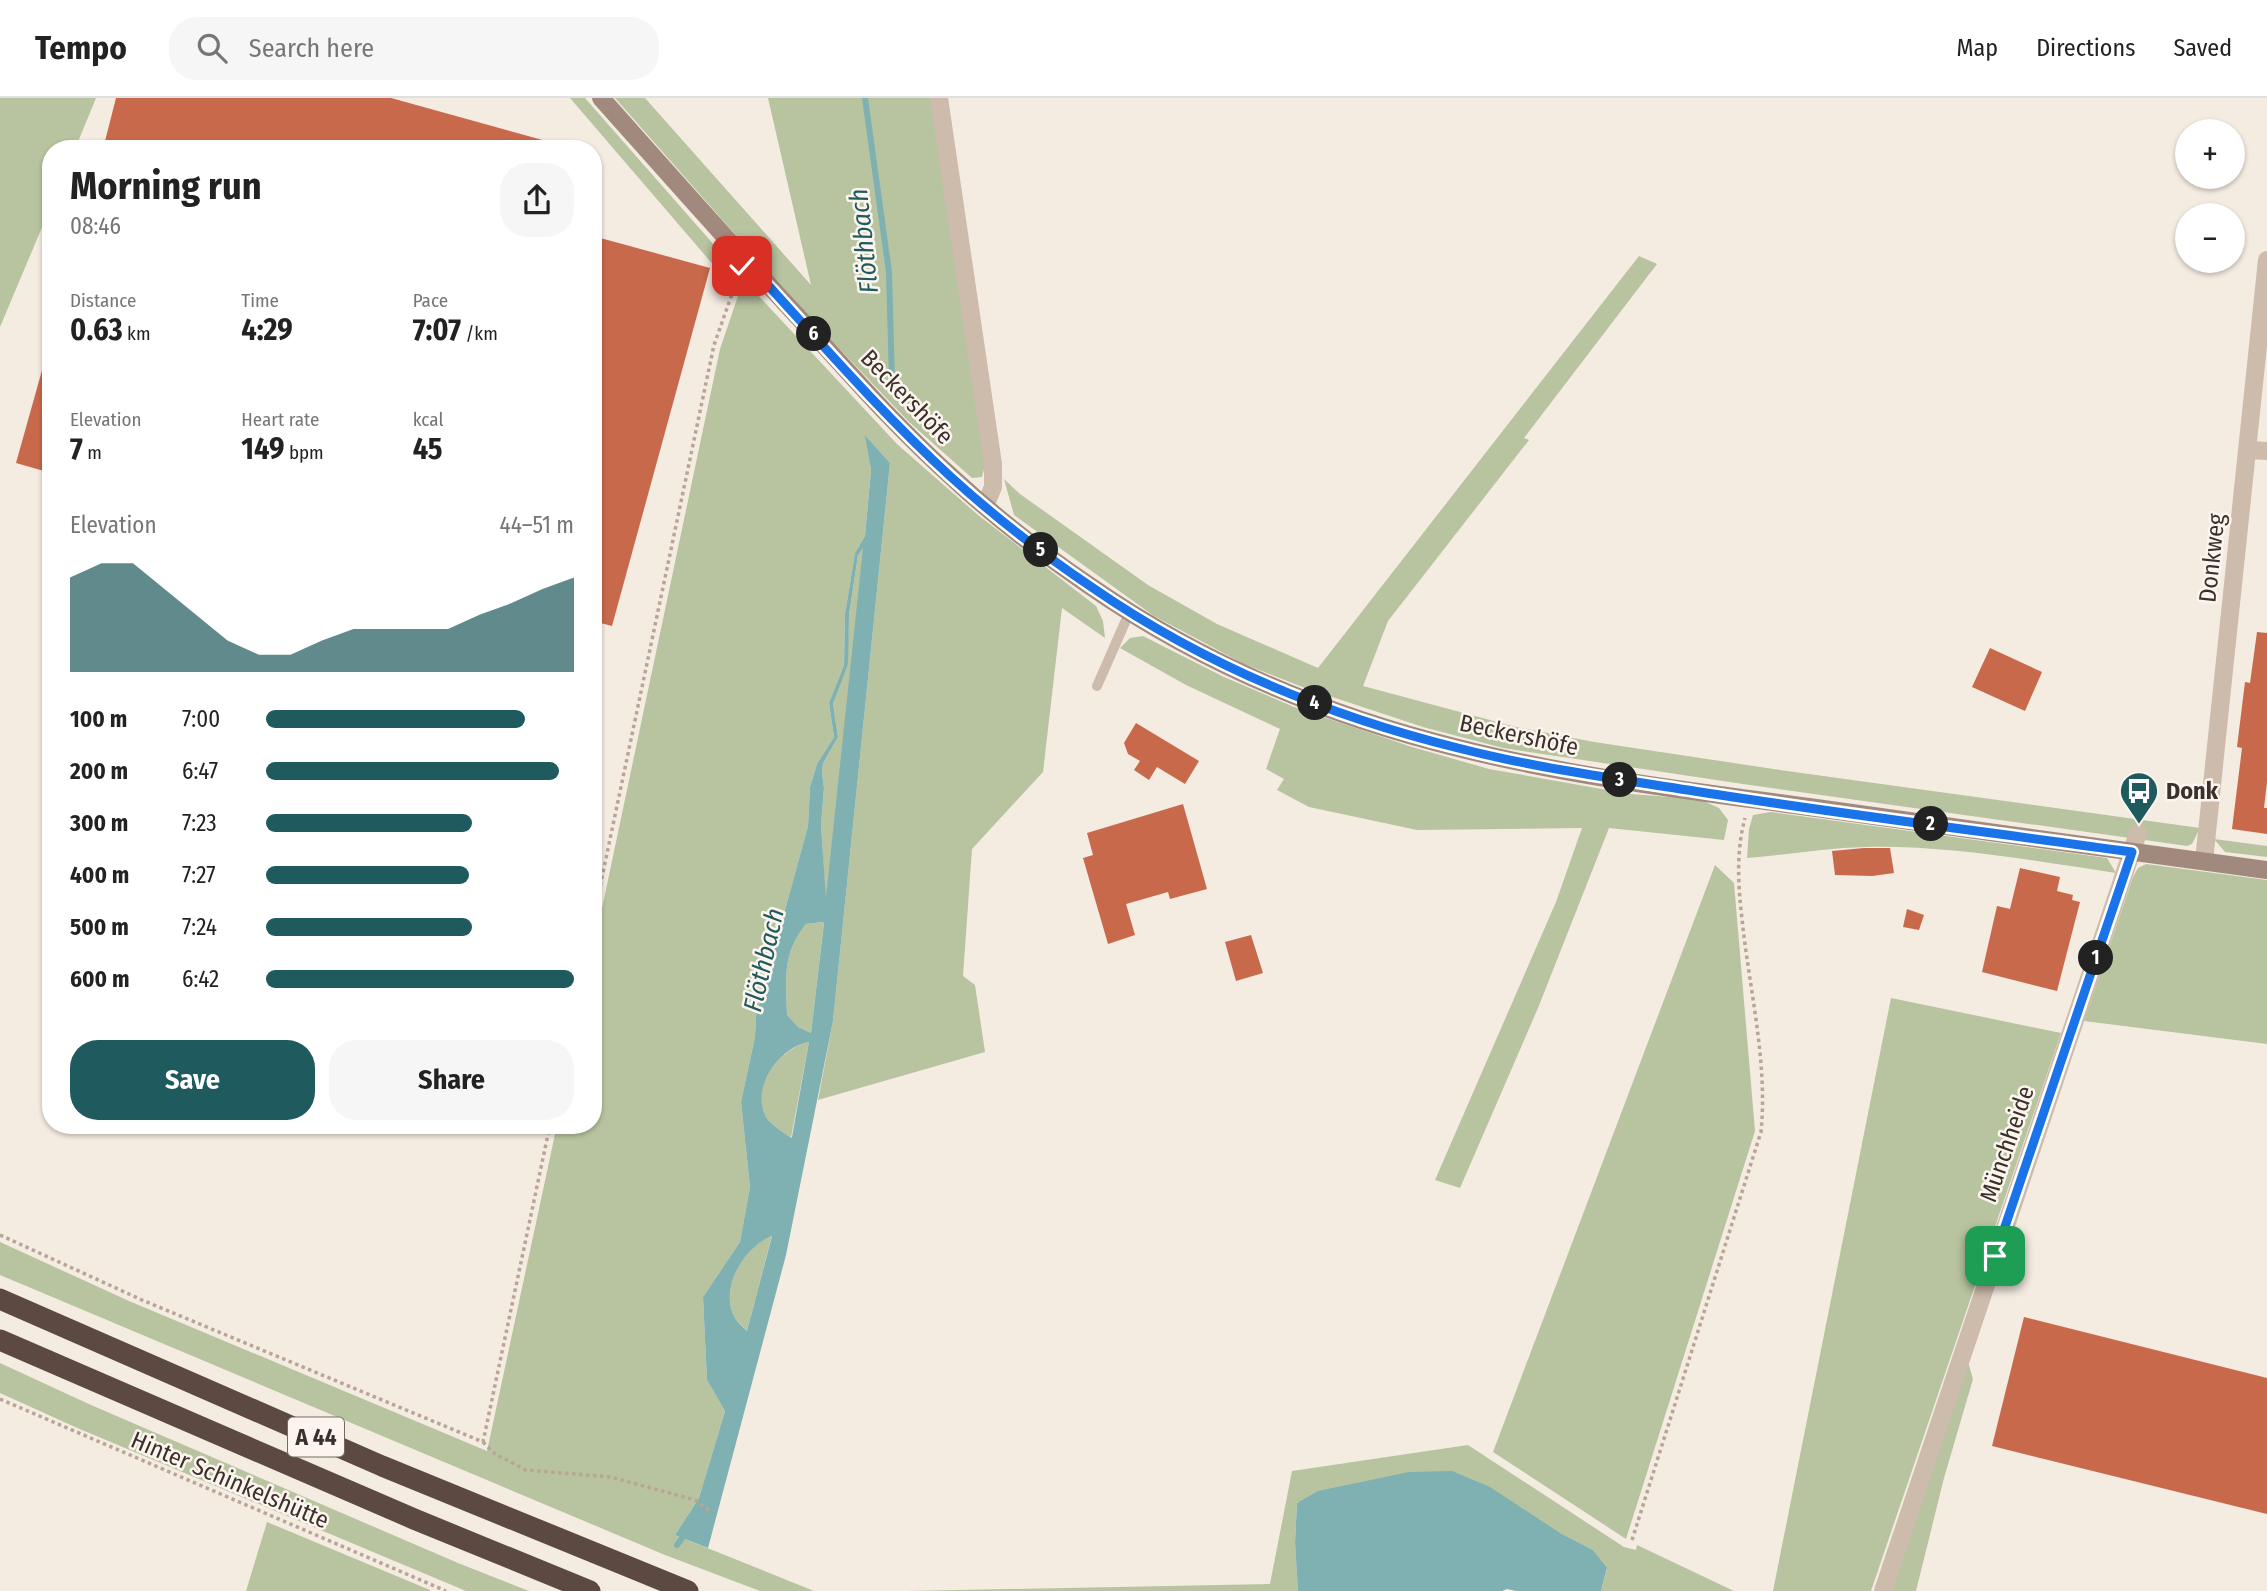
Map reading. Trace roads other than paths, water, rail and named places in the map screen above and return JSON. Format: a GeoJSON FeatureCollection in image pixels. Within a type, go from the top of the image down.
{"type":"FeatureCollection","features":[{"type":"Feature","properties":{"kind":"highway","name":"A 44"},"geometry":{"type":"LineString","coordinates":[[0,1299],[382,1466],[688,1591]]}},
{"type":"Feature","properties":{"kind":"highway","name":"A 44"},"geometry":{"type":"LineString","coordinates":[[0,1340],[389,1508],[590,1591]]}},
{"type":"Feature","properties":{"kind":"street","name":"Beckershöfe"},"geometry":{"type":"LineString","coordinates":[[601,98],[746,261],[885,411],[949,475],[1074,575],[1178,640],[1250,676],[1323,706],[1391,729],[1455,748],[1528,764],[1751,799],[2267,870]]}},
{"type":"Feature","properties":{"kind":"street","name":"Beckershöfe"},"geometry":{"type":"LineString","coordinates":[[939,98],[992,456],[992,486],[985,506]]}},
{"type":"Feature","properties":{"kind":"street","name":"Donkweg"},"geometry":{"type":"LineString","coordinates":[[2204,861],[2267,260]]}},
{"type":"Feature","properties":{"kind":"street"},"geometry":{"type":"LineString","coordinates":[[2248,450],[2267,451]]}},
{"type":"Feature","properties":{"kind":"street","name":"Münchheide"},"geometry":{"type":"LineString","coordinates":[[1883,1591],[2138,834]]}},
{"type":"Feature","properties":{"kind":"lane"},"geometry":{"type":"LineString","coordinates":[[1097,686],[1129,611]]}},
{"type":"Feature","properties":{"kind":"water"},"geometry":{"type":"Polygon","coordinates":[[[865,435],[890,463],[833,1021],[786,1255],[708,1548],[675,1535],[699,1498],[725,1411],[707,1380],[703,1297],[740,1242],[750,1187],[741,1102],[755,1037],[756,1016],[808,826],[810,787],[817,764],[834,737],[829,703],[844,665],[845,614],[855,553],[865,536],[871,470],[865,435]],[[863,548],[858,555],[849,615],[848,664],[833,704],[838,737],[823,763],[822,773],[824,788],[821,825],[826,898],[863,548]],[[824,923],[806,924],[789,956],[786,978],[787,1015],[798,1027],[811,1033],[824,923]],[[809,1042],[798,1045],[778,1060],[765,1081],[762,1093],[766,1117],[791,1138],[809,1042]],[[772,1236],[761,1241],[744,1258],[730,1291],[733,1314],[747,1331],[772,1236]]]}},
{"type":"Feature","properties":{"kind":"water"},"geometry":{"type":"Polygon","coordinates":[[[1452,1471],[1490,1487],[1560,1533],[1593,1550],[1607,1568],[1601,1591],[1298,1591],[1295,1543],[1297,1503],[1318,1491],[1409,1472],[1452,1471]]]}},
{"type":"Feature","properties":{"kind":"waterway","name":"Flöthbach"},"geometry":{"type":"LineString","coordinates":[[865,98],[889,272],[892,381]]}},
{"type":"Feature","properties":{"kind":"waterway","name":"Flöthbach"},"geometry":{"type":"LineString","coordinates":[[677,1545],[686,1533]]}},
{"type":"Feature","properties":{"kind":"place","name":"Donk"},"geometry":{"type":"Point","coordinates":[2139,825]}}]}
